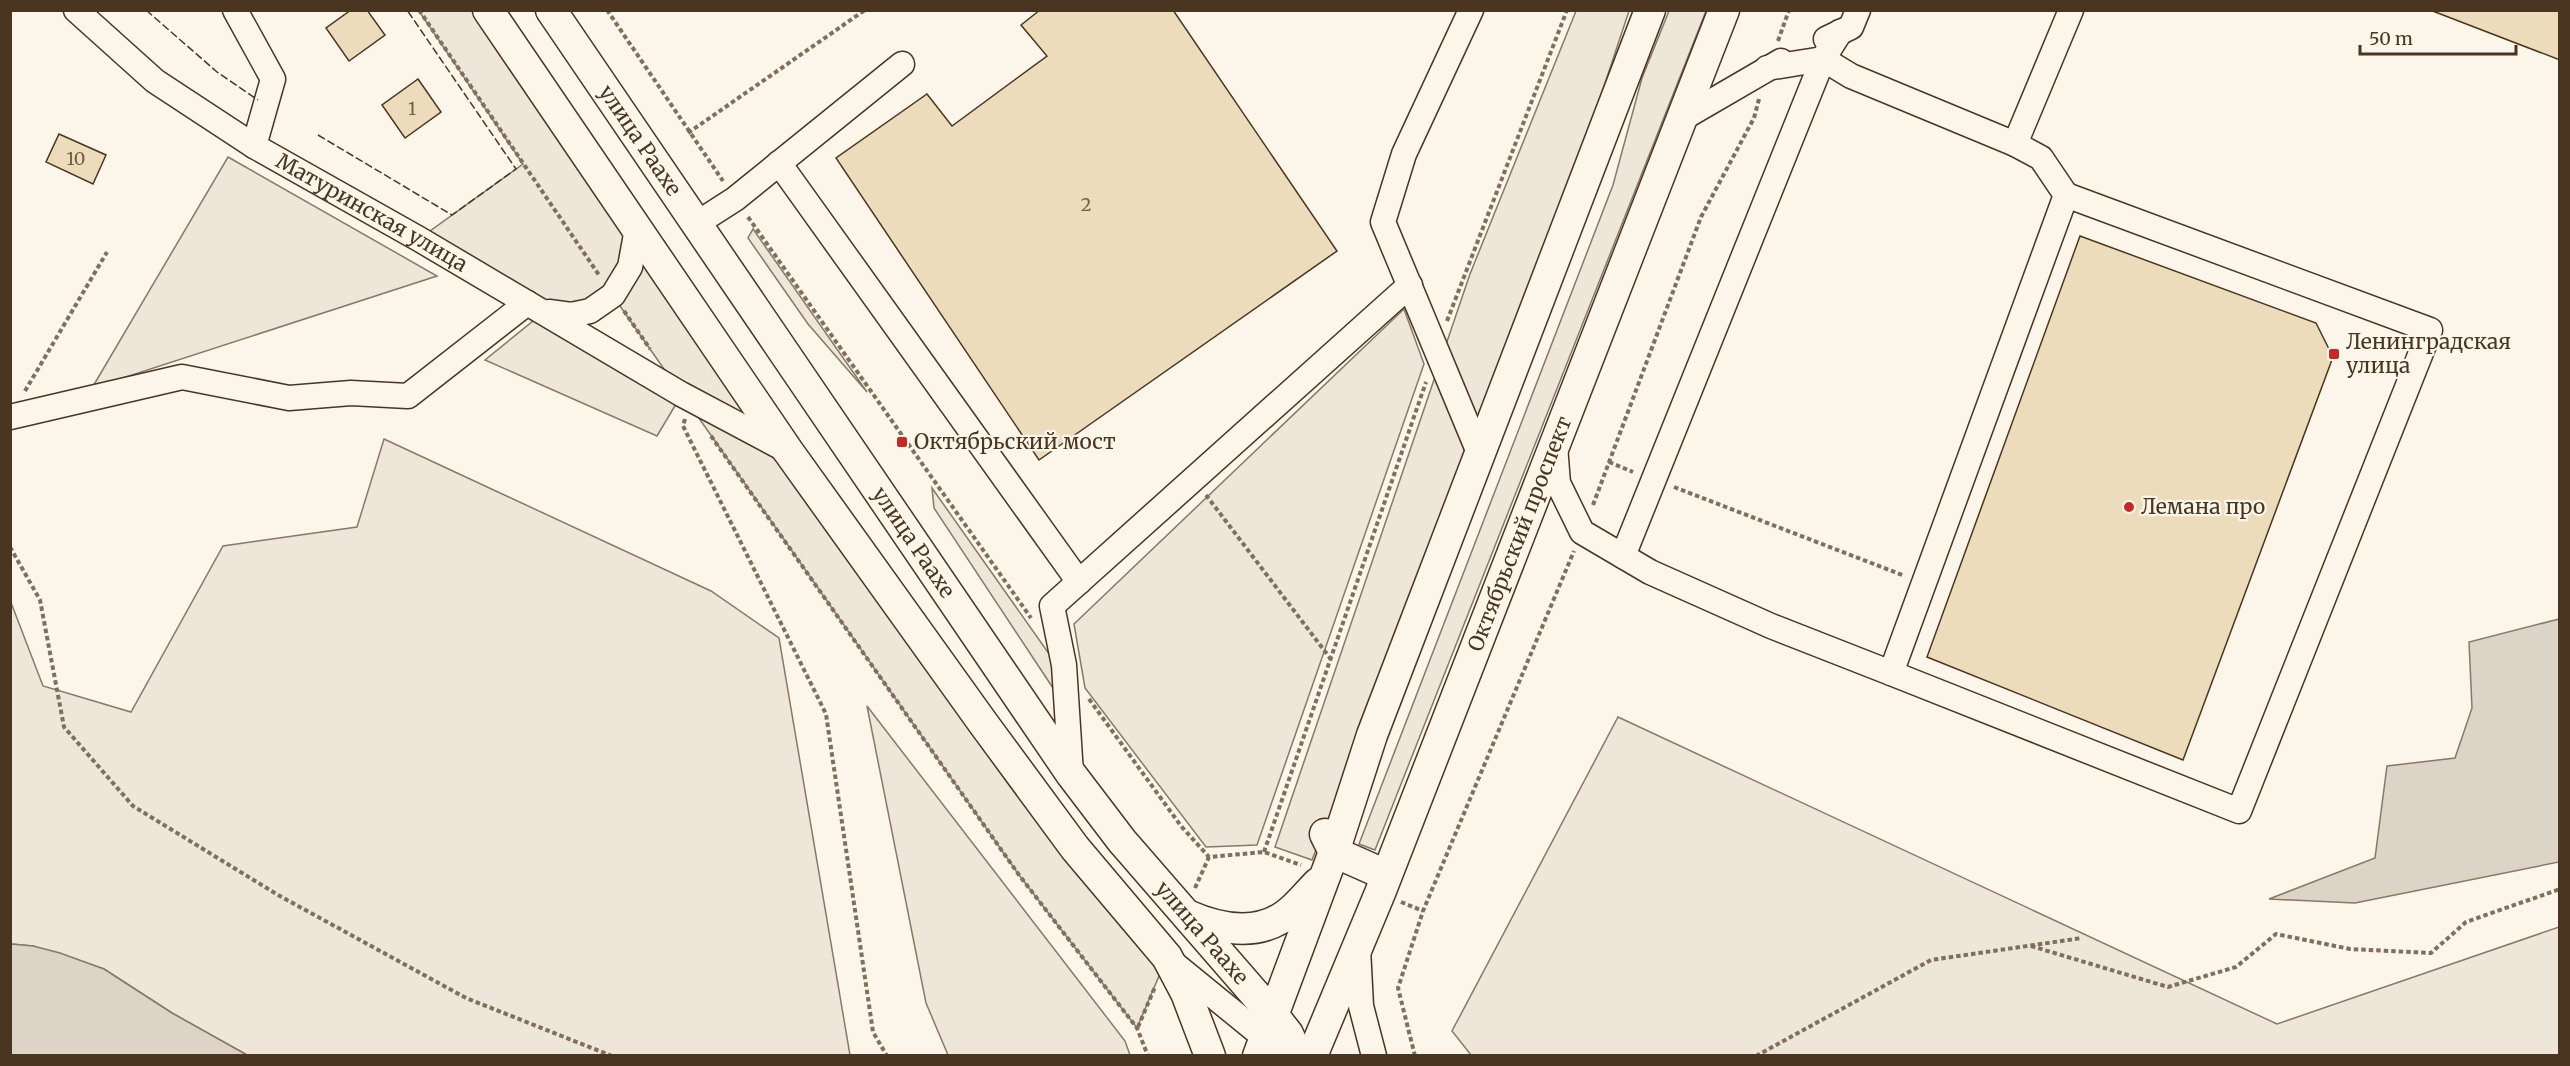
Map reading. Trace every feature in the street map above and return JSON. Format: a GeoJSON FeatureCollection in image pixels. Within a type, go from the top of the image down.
{"type":"FeatureCollection","features":[{"type":"Feature","properties":{"kind":"main road","name":"улица Раахе"},"geometry":{"type":"LineString","coordinates":[[488,10],[788,452],[1075,848],[1167,957],[1186,993],[1210,1056]]}},
{"type":"Feature","properties":{"kind":"main road","name":"улица Раахе"},"geometry":{"type":"LineString","coordinates":[[551,10],[1071,774],[1122,841],[1184,913],[1271,1041],[1288,1034],[1298,1056]]}},
{"type":"Feature","properties":{"kind":"main road"},"geometry":{"type":"LineString","coordinates":[[1271,1041],[1330,863],[1323,826],[1382,660],[1408,641],[1650,10]]}},
{"type":"Feature","properties":{"kind":"main road","name":"Октябрьский проспект"},"geometry":{"type":"LineString","coordinates":[[1312,1056],[1386,875],[1724,10]]}},
{"type":"Feature","properties":{"kind":"main road"},"geometry":{"type":"LineString","coordinates":[[1330,863],[1386,875]]}},
{"type":"Feature","properties":{"kind":"main road"},"geometry":{"type":"LineString","coordinates":[[1184,913],[1210,925],[1238,930],[1264,926],[1291,912],[1330,863]]}},
{"type":"Feature","properties":{"kind":"street","name":"Матуринская улица"},"geometry":{"type":"LineString","coordinates":[[76,10],[155,81],[254,146],[536,307],[681,394],[788,452]]}},
{"type":"Feature","properties":{"kind":"street"},"geometry":{"type":"LineString","coordinates":[[235,10],[273,79],[254,146]]}},
{"type":"Feature","properties":{"kind":"street"},"geometry":{"type":"LineString","coordinates":[[1471,10],[1404,154],[1383,222],[1480,455]]}},
{"type":"Feature","properties":{"kind":"street"},"geometry":{"type":"LineString","coordinates":[[1683,118],[1767,68],[1851,27],[1858,10]]}},
{"type":"Feature","properties":{"kind":"street"},"geometry":{"type":"LineString","coordinates":[[2015,144],[2071,10]]}},
{"type":"Feature","properties":{"kind":"street"},"geometry":{"type":"LineString","coordinates":[[1623,556],[1823,59],[1840,32]]}},
{"type":"Feature","properties":{"kind":"street"},"geometry":{"type":"LineString","coordinates":[[1555,444],[1558,483],[1582,531],[1650,572],[1771,626],[2239,811],[2430,330],[2066,195],[2041,158],[2015,144],[1851,76],[1823,59],[1767,68]]}},
{"type":"Feature","properties":{"kind":"street"},"geometry":{"type":"LineString","coordinates":[[696,224],[735,199],[902,64]]}},
{"type":"Feature","properties":{"kind":"street"},"geometry":{"type":"LineString","coordinates":[[779,163],[1079,582]]}},
{"type":"Feature","properties":{"kind":"street"},"geometry":{"type":"LineString","coordinates":[[1891,673],[2066,195]]}},
{"type":"Feature","properties":{"kind":"street"},"geometry":{"type":"LineString","coordinates":[[10,417],[182,377],[289,398],[351,393],[408,396],[536,307],[571,315],[590,311],[613,295],[630,267],[637,229]]}},
{"type":"Feature","properties":{"kind":"street"},"geometry":{"type":"LineString","coordinates":[[1071,774],[1064,665],[1052,606],[1410,285]]}},
{"type":"Feature","properties":{"kind":"street"},"geometry":{"type":"LineString","coordinates":[[1358,944],[1361,1006],[1374,1056]]}},
{"type":"Feature","properties":{"kind":"street"},"geometry":{"type":"LineString","coordinates":[[1167,957],[1271,1041]]}},
{"type":"Feature","properties":{"kind":"path"},"geometry":{"type":"LineString","coordinates":[[419,10],[654,354]]}},
{"type":"Feature","properties":{"kind":"path"},"geometry":{"type":"LineString","coordinates":[[607,10],[688,133],[1037,626]]}},
{"type":"Feature","properties":{"kind":"path"},"geometry":{"type":"LineString","coordinates":[[688,133],[865,10]]}},
{"type":"Feature","properties":{"kind":"path"},"geometry":{"type":"LineString","coordinates":[[1064,665],[1181,826],[1209,857],[1264,852],[1464,273],[1567,10]]}},
{"type":"Feature","properties":{"kind":"path"},"geometry":{"type":"LineString","coordinates":[[23,395],[108,252]]}},
{"type":"Feature","properties":{"kind":"path"},"geometry":{"type":"LineString","coordinates":[[681,394],[690,406],[683,426],[825,714],[873,1032],[887,1056]]}},
{"type":"Feature","properties":{"kind":"path"},"geometry":{"type":"LineString","coordinates":[[711,435],[1019,875],[1137,1028],[1148,1056]]}},
{"type":"Feature","properties":{"kind":"path"},"geometry":{"type":"LineString","coordinates":[[1609,462],[1924,583]]}},
{"type":"Feature","properties":{"kind":"path"},"geometry":{"type":"LineString","coordinates":[[1194,480],[1330,658]]}},
{"type":"Feature","properties":{"kind":"path"},"geometry":{"type":"LineString","coordinates":[[10,547],[40,600],[64,727],[133,806],[278,895],[466,998],[612,1056]]}},
{"type":"Feature","properties":{"kind":"path"},"geometry":{"type":"LineString","coordinates":[[2031,946],[2168,987],[2236,967],[2276,934],[2349,949],[2431,952],[2466,922],[2559,889]]}},
{"type":"Feature","properties":{"kind":"path"},"geometry":{"type":"LineString","coordinates":[[1756,1056],[1931,960],[2082,938]]}},
{"type":"Feature","properties":{"kind":"path"},"geometry":{"type":"LineString","coordinates":[[1137,1028],[1167,957]]}},
{"type":"Feature","properties":{"kind":"shaded area"},"geometry":{"type":"Polygon","coordinates":[[[419,11],[488,11],[1167,957],[1137,1028],[1019,875],[682,394],[657,436],[485,360],[544,312],[419,239],[523,164],[419,11]],[[613,296],[547,312],[680,392],[613,296]]]}},
{"type":"Feature","properties":{"kind":"shaded area"},"geometry":{"type":"Polygon","coordinates":[[[1576,11],[1629,11],[1552,243],[1312,860],[1275,847],[1470,274],[1576,11]]]}},
{"type":"Feature","properties":{"kind":"shaded area"},"geometry":{"type":"Polygon","coordinates":[[[1669,11],[1706,11],[1375,850],[1359,844],[1613,185],[1642,78],[1669,11]]]}},
{"type":"Feature","properties":{"kind":"shaded area"},"geometry":{"type":"Polygon","coordinates":[[[228,157],[437,276],[92,388],[228,157]]]}},
{"type":"Feature","properties":{"kind":"shaded area"},"geometry":{"type":"Polygon","coordinates":[[[753,229],[867,392],[808,324],[748,238],[753,229]]]}},
{"type":"Feature","properties":{"kind":"shaded area"},"geometry":{"type":"Polygon","coordinates":[[[1404,309],[1424,364],[1257,845],[1206,847],[1085,688],[1074,624],[1404,309]]]}},
{"type":"Feature","properties":{"kind":"shaded area"},"geometry":{"type":"Polygon","coordinates":[[[384,439],[711,591],[779,638],[850,1055],[247,1055],[172,1013],[104,969],[33,946],[11,944],[10,600],[43,686],[131,712],[223,546],[357,527],[384,439]]]}},
{"type":"Feature","properties":{"kind":"shaded area"},"geometry":{"type":"Polygon","coordinates":[[[932,488],[1052,658],[1053,688],[934,508],[932,488]]]}},
{"type":"Feature","properties":{"kind":"shaded area"},"geometry":{"type":"Polygon","coordinates":[[[2559,619],[2559,862],[2355,903],[2269,899],[2375,858],[2387,766],[2455,758],[2472,708],[2469,642],[2559,619]]]}},
{"type":"Feature","properties":{"kind":"shaded area"},"geometry":{"type":"Polygon","coordinates":[[[867,706],[1125,1041],[1130,1055],[948,1055],[926,1003],[867,706]]]}},
{"type":"Feature","properties":{"kind":"shaded area"},"geometry":{"type":"Polygon","coordinates":[[[1618,717],[2277,1024],[2559,927],[2559,1055],[1471,1055],[1452,1031],[1618,717]]]}},
{"type":"Feature","properties":{"kind":"shaded area"},"geometry":{"type":"Polygon","coordinates":[[[11,944],[33,946],[60,953],[104,969],[172,1013],[247,1055],[11,1055],[11,944]]]}},
{"type":"Feature","properties":{"kind":"building"},"geometry":{"type":"Polygon","coordinates":[[[351,10],[367,10],[385,35],[349,61],[326,28],[351,10]]]}},
{"type":"Feature","properties":{"kind":"building"},"geometry":{"type":"Polygon","coordinates":[[[1040,10],[1173,10],[1337,251],[1039,460],[836,158],[927,94],[952,126],[1047,56],[1021,25],[1040,10]]]}},
{"type":"Feature","properties":{"kind":"building"},"geometry":{"type":"Polygon","coordinates":[[[2430,10],[2560,10],[2560,60],[2430,10]]]}},
{"type":"Feature","properties":{"kind":"building"},"geometry":{"type":"Polygon","coordinates":[[[418,79],[441,112],[405,138],[382,105],[418,79]]]}},
{"type":"Feature","properties":{"kind":"building"},"geometry":{"type":"Polygon","coordinates":[[[59,134],[106,155],[93,184],[46,162],[59,134]]]}},
{"type":"Feature","properties":{"kind":"building","name":"Лемана про"},"geometry":{"type":"Polygon","coordinates":[[[2080,236],[2316,323],[2333,357],[2183,760],[1927,657],[2080,236]]]}},
{"type":"Feature","properties":{"kind":"fence"},"geometry":{"type":"LineString","coordinates":[[146,10],[217,72],[258,100]]}},
{"type":"Feature","properties":{"kind":"fence"},"geometry":{"type":"LineString","coordinates":[[318,135],[452,215],[516,169],[407,10]]}},
{"type":"Feature","properties":{"kind":"place","name":"Ленинградская улица"},"geometry":{"type":"Point","coordinates":[2334,354]}},
{"type":"Feature","properties":{"kind":"place","name":"Октябрьский мост"},"geometry":{"type":"Point","coordinates":[902,442]}},
{"type":"Feature","properties":{"kind":"place","name":"Лемана про"},"geometry":{"type":"Point","coordinates":[2129,507]}}]}
